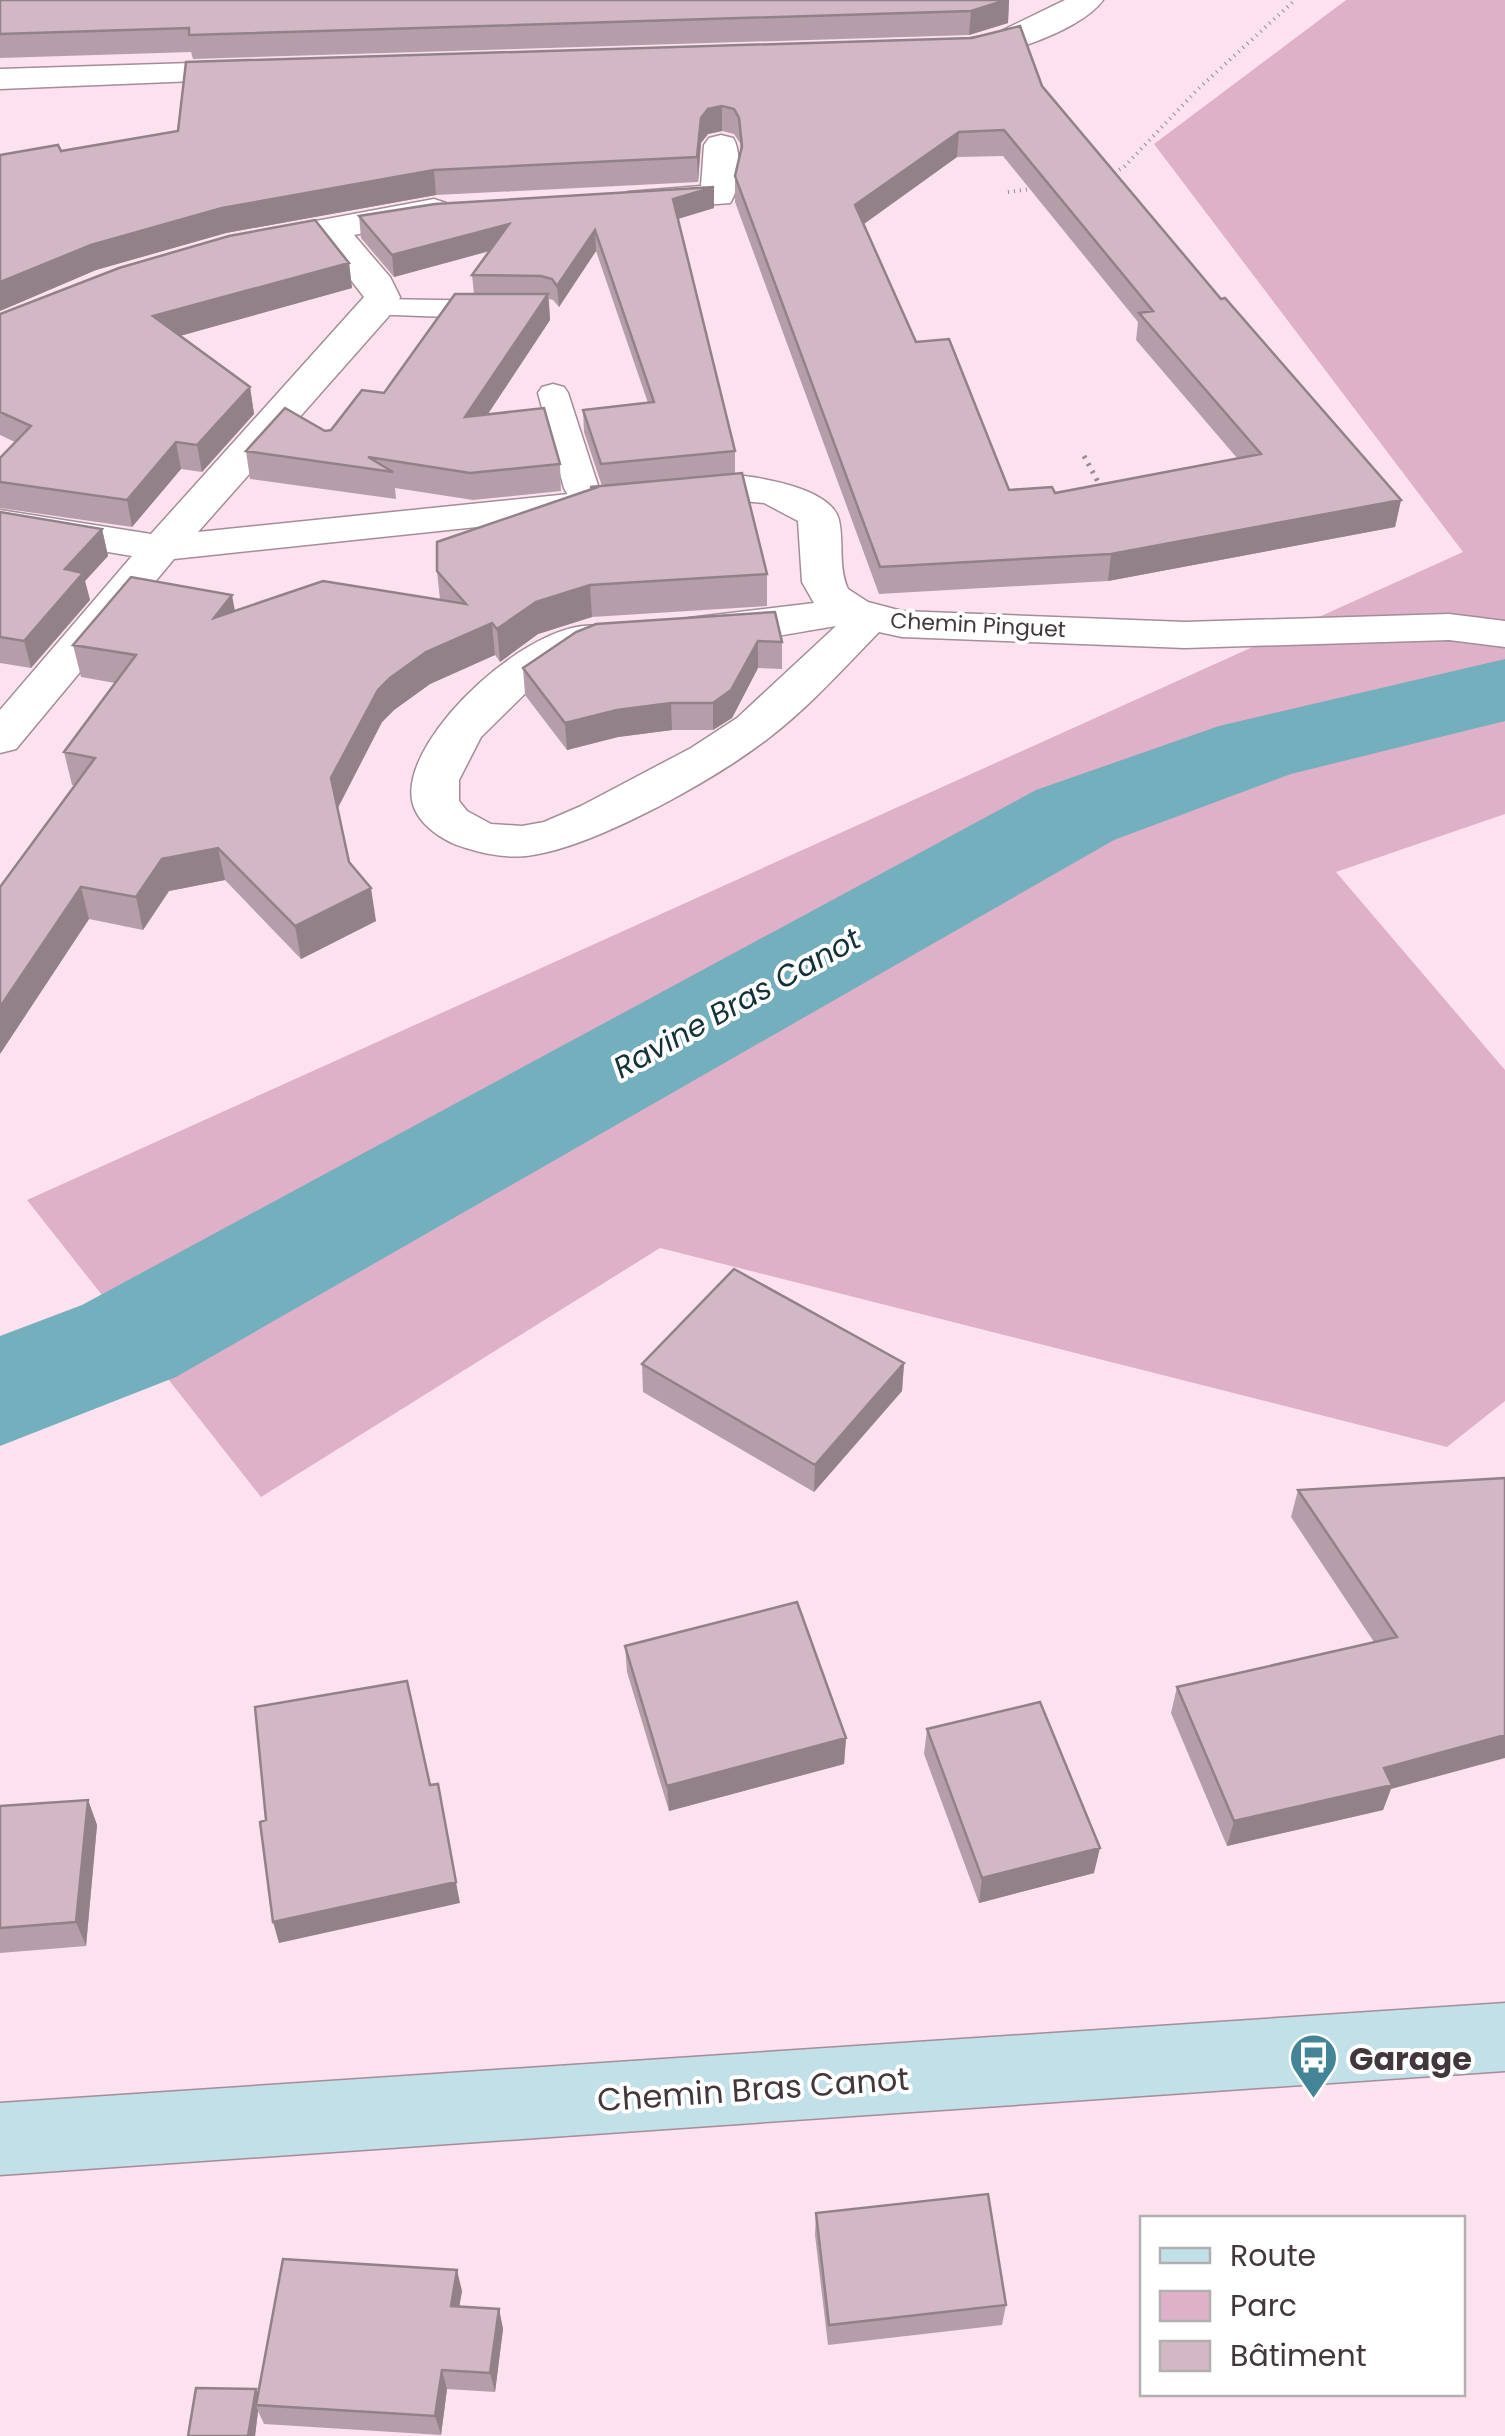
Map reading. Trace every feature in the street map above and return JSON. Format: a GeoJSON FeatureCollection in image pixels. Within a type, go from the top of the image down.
{"type":"FeatureCollection","features":[{"type":"Feature","properties":{"kind":"street"},"geometry":{"type":"LineString","coordinates":[[931,50],[970,49],[1019,38],[1056,21],[1087,0]]}},
{"type":"Feature","properties":{"kind":"street"},"geometry":{"type":"LineString","coordinates":[[0,79],[297,70]]}},
{"type":"Feature","properties":{"kind":"street"},"geometry":{"type":"LineString","coordinates":[[602,201],[718,196],[721,146]]}},
{"type":"Feature","properties":{"kind":"street"},"geometry":{"type":"LineString","coordinates":[[210,252],[437,210],[474,208]]}},
{"type":"Feature","properties":{"kind":"street"},"geometry":{"type":"LineString","coordinates":[[0,738],[162,548],[377,308],[382,297],[378,285],[329,228]]}},
{"type":"Feature","properties":{"kind":"street","name":"Chemin Pinguet"},"geometry":{"type":"LineString","coordinates":[[0,522],[162,548],[731,488],[782,494],[818,517],[822,588],[859,614],[902,624],[1185,635],[1450,627],[1505,634]]}},
{"type":"Feature","properties":{"kind":"street"},"geometry":{"type":"LineString","coordinates":[[859,614],[782,703],[738,739],[574,828],[525,842],[503,841],[460,829],[443,817],[432,782],[441,758],[456,736],[528,664],[556,646],[593,634],[859,614]]}},
{"type":"Feature","properties":{"kind":"street","name":"Chemin Bras Canot"},"geometry":{"type":"LineString","coordinates":[[0,2139],[1505,2037]]}},
{"type":"Feature","properties":{"kind":"lane"},"geometry":{"type":"LineString","coordinates":[[377,308],[524,310]]}},
{"type":"Feature","properties":{"kind":"lane"},"geometry":{"type":"LineString","coordinates":[[552,393],[588,504]]}},
{"type":"Feature","properties":{"kind":"path"},"geometry":{"type":"LineString","coordinates":[[1104,178],[1122,173],[1219,64],[1296,0]]}},
{"type":"Feature","properties":{"kind":"path"},"geometry":{"type":"LineString","coordinates":[[1008,192],[1048,188]]}},
{"type":"Feature","properties":{"kind":"path"},"geometry":{"type":"LineString","coordinates":[[1084,456],[1112,505]]}},
{"type":"Feature","properties":{"kind":"green space"},"geometry":{"type":"Polygon","coordinates":[[[1346,0],[1505,0],[1505,814],[1336,872],[1505,1070],[1505,1401],[1447,1447],[660,1248],[261,1497],[27,1200],[1463,552],[1154,144],[1346,0]]]}},
{"type":"Feature","properties":{"kind":"building"},"geometry":{"type":"Polygon","coordinates":[[[0,0],[1006,0],[971,11],[189,35],[189,28],[0,34],[0,0]]]}},
{"type":"Feature","properties":{"kind":"building"},"geometry":{"type":"Polygon","coordinates":[[[1020,26],[1042,86],[1221,299],[1225,298],[1401,500],[1111,554],[880,567],[735,176],[742,146],[739,118],[734,109],[722,106],[708,109],[701,118],[697,157],[434,170],[222,208],[91,245],[0,282],[0,155],[58,145],[61,151],[178,131],[186,62],[972,38],[1020,26]],[[1004,130],[959,132],[855,205],[916,342],[949,339],[1009,490],[1052,487],[1055,493],[1261,454],[1139,313],[1153,311],[1004,130]]]}},
{"type":"Feature","properties":{"kind":"building"},"geometry":{"type":"Polygon","coordinates":[[[714,187],[673,199],[735,451],[601,464],[583,410],[654,402],[595,230],[557,286],[552,279],[541,276],[472,275],[509,224],[392,255],[359,216],[435,204],[714,187]]]}},
{"type":"Feature","properties":{"kind":"building"},"geometry":{"type":"Polygon","coordinates":[[[315,220],[349,263],[153,316],[250,387],[197,445],[176,442],[127,500],[0,482],[0,458],[31,426],[0,412],[0,314],[119,268],[229,236],[315,220]]]}},
{"type":"Feature","properties":{"kind":"building"},"geometry":{"type":"Polygon","coordinates":[[[455,294],[548,294],[465,417],[544,408],[560,464],[470,473],[368,457],[393,472],[246,451],[285,408],[325,431],[331,430],[362,390],[384,393],[455,294]]]}},
{"type":"Feature","properties":{"kind":"building"},"geometry":{"type":"Polygon","coordinates":[[[742,473],[767,574],[590,585],[536,602],[497,629],[492,623],[426,652],[378,690],[331,778],[349,862],[371,888],[295,926],[218,848],[162,859],[136,897],[81,887],[0,1007],[0,887],[95,758],[64,752],[136,655],[73,645],[131,577],[232,595],[214,618],[323,581],[466,604],[437,571],[437,542],[595,488],[590,487],[742,473]]]}},
{"type":"Feature","properties":{"kind":"building"},"geometry":{"type":"Polygon","coordinates":[[[0,512],[102,529],[65,569],[83,573],[24,641],[0,637],[0,512]]]}},
{"type":"Feature","properties":{"kind":"building"},"geometry":{"type":"Polygon","coordinates":[[[775,612],[782,642],[758,641],[731,690],[713,703],[671,703],[617,710],[565,723],[523,668],[576,632],[596,624],[775,612]]]}},
{"type":"Feature","properties":{"kind":"building"},"geometry":{"type":"Polygon","coordinates":[[[734,1269],[904,1363],[815,1465],[642,1364],[734,1269]]]}},
{"type":"Feature","properties":{"kind":"building"},"geometry":{"type":"Polygon","coordinates":[[[1505,1478],[1505,1735],[1384,1768],[1392,1785],[1234,1821],[1177,1687],[1397,1637],[1298,1490],[1505,1478]]]}},
{"type":"Feature","properties":{"kind":"building"},"geometry":{"type":"Polygon","coordinates":[[[797,1602],[846,1738],[667,1786],[625,1646],[797,1602]]]}},
{"type":"Feature","properties":{"kind":"building"},"geometry":{"type":"Polygon","coordinates":[[[407,1681],[430,1785],[438,1784],[456,1882],[273,1922],[260,1822],[266,1820],[255,1707],[407,1681]]]}},
{"type":"Feature","properties":{"kind":"building"},"geometry":{"type":"Polygon","coordinates":[[[1040,1702],[1100,1848],[982,1878],[927,1729],[1040,1702]]]}},
{"type":"Feature","properties":{"kind":"building"},"geometry":{"type":"Polygon","coordinates":[[[88,1800],[76,1922],[0,1928],[0,1806],[88,1800]]]}},
{"type":"Feature","properties":{"kind":"building"},"geometry":{"type":"Polygon","coordinates":[[[988,2194],[1006,2305],[829,2325],[816,2213],[988,2194]]]}},
{"type":"Feature","properties":{"kind":"building"},"geometry":{"type":"Polygon","coordinates":[[[283,2259],[457,2270],[451,2306],[499,2309],[490,2373],[442,2370],[435,2416],[256,2405],[283,2259]]]}},
{"type":"Feature","properties":{"kind":"building"},"geometry":{"type":"Polygon","coordinates":[[[196,2388],[256,2389],[248,2436],[188,2436],[196,2388]]]}},
{"type":"Feature","properties":{"kind":"waterway","name":"Ravine Bras Canot"},"geometry":{"type":"LineString","coordinates":[[0,1393],[129,1341],[1075,815],[1257,749],[1505,690]]}},
{"type":"Feature","properties":{"kind":"place","name":"Garage"},"geometry":{"type":"Point","coordinates":[1314,2100]}}]}
